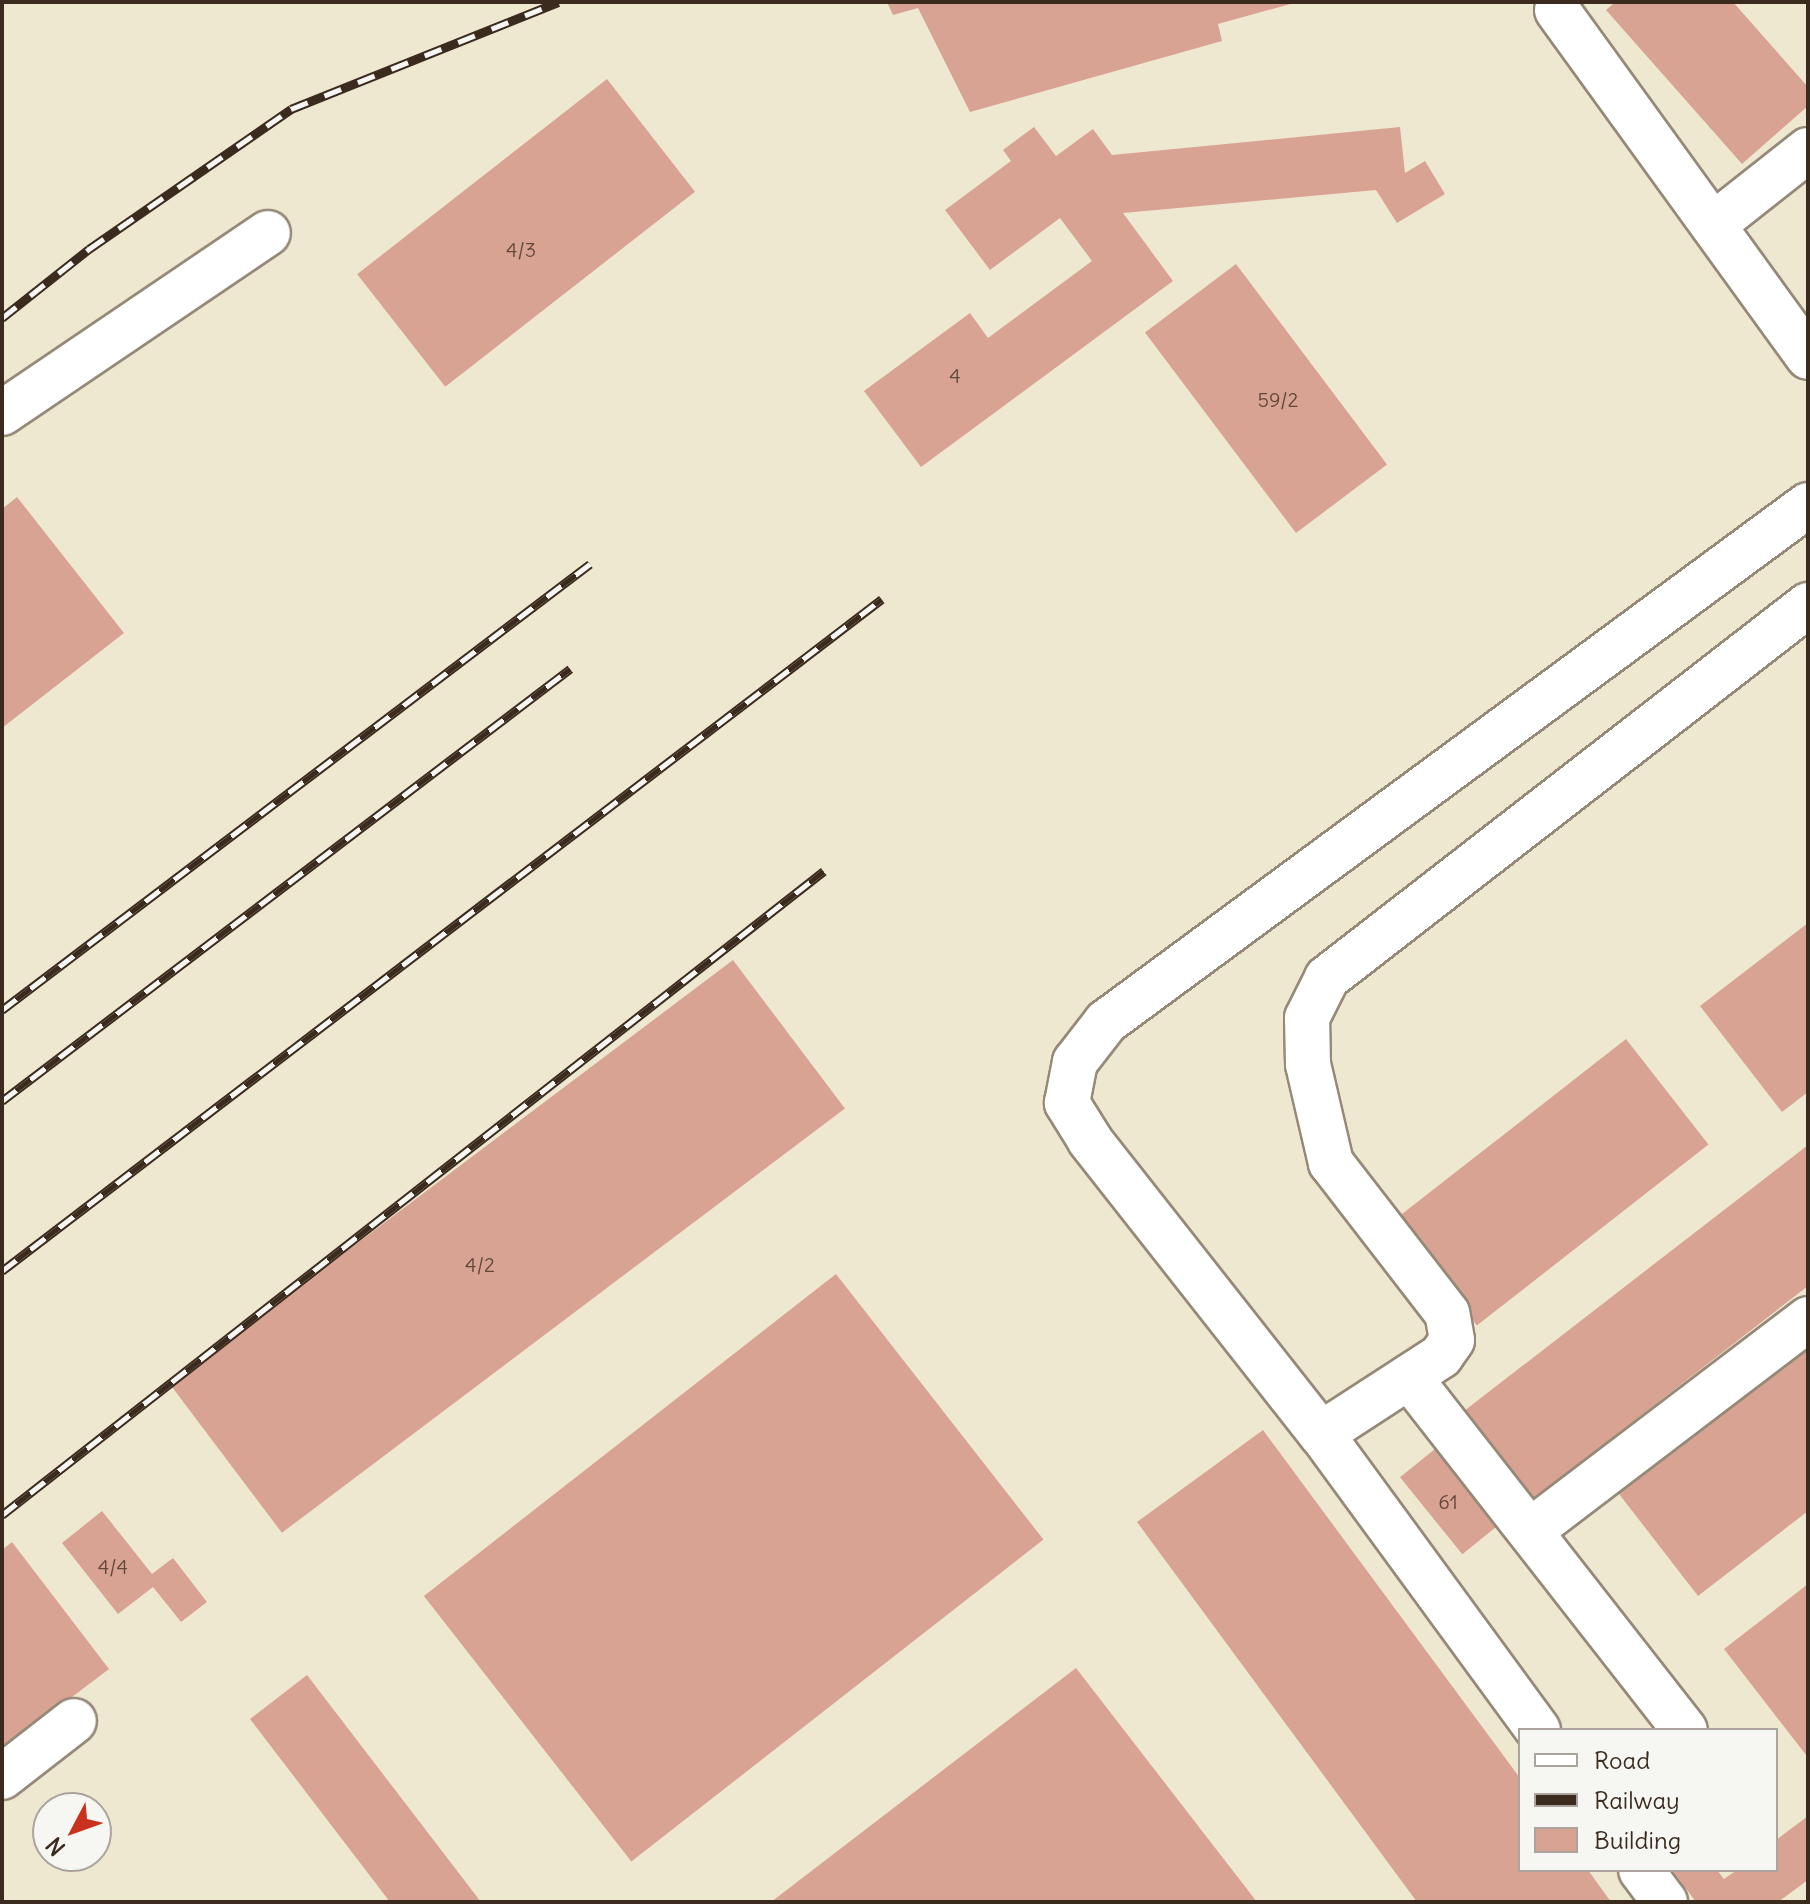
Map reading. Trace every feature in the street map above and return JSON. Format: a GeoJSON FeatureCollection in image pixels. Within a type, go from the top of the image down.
{"type":"FeatureCollection","features":[{"type":"Feature","properties":{"kind":"lane"},"geometry":{"type":"LineString","coordinates":[[1557,10],[1808,357]]}},
{"type":"Feature","properties":{"kind":"lane"},"geometry":{"type":"LineString","coordinates":[[1713,225],[1808,150]]}},
{"type":"Feature","properties":{"kind":"lane"},"geometry":{"type":"LineString","coordinates":[[2,413],[268,233]]}},
{"type":"Feature","properties":{"kind":"lane"},"geometry":{"type":"LineString","coordinates":[[1537,1728],[1321,1434],[1090,1140],[1067,1103],[1075,1062],[1106,1022],[1808,505]]}},
{"type":"Feature","properties":{"kind":"lane"},"geometry":{"type":"LineString","coordinates":[[1321,1434],[1441,1356],[1452,1340],[1447,1313],[1331,1163],[1308,1064],[1307,1018],[1327,978],[1808,605]]}},
{"type":"Feature","properties":{"kind":"lane"},"geometry":{"type":"LineString","coordinates":[[1530,1531],[1808,1319]]}},
{"type":"Feature","properties":{"kind":"lane"},"geometry":{"type":"LineString","coordinates":[[1409,1377],[1683,1728]]}},
{"type":"Feature","properties":{"kind":"lane"},"geometry":{"type":"LineString","coordinates":[[2,1777],[74,1721]]}},
{"type":"Feature","properties":{"kind":"lane"},"geometry":{"type":"LineString","coordinates":[[1642,1872],[1665,1902]]}},
{"type":"Feature","properties":{"kind":"building"},"geometry":{"type":"Polygon","coordinates":[[[887,2],[1294,3],[1218,24],[1222,41],[970,112],[918,8],[893,15],[887,2]]]}},
{"type":"Feature","properties":{"kind":"building"},"geometry":{"type":"Polygon","coordinates":[[[1615,2],[1733,2],[1808,87],[1808,106],[1742,164],[1606,10],[1615,2]]]}},
{"type":"Feature","properties":{"kind":"building"},"geometry":{"type":"Polygon","coordinates":[[[607,79],[695,192],[445,387],[357,274],[607,79]]]}},
{"type":"Feature","properties":{"kind":"building"},"geometry":{"type":"Polygon","coordinates":[[[1034,127],[1056,156],[1093,129],[1112,155],[1400,127],[1405,173],[1425,161],[1445,194],[1397,223],[1376,190],[1123,213],[1173,281],[921,467],[864,391],[970,313],[988,338],[1092,261],[1060,218],[990,270],[945,210],[1011,161],[1003,150],[1034,127]]]}},
{"type":"Feature","properties":{"kind":"building"},"geometry":{"type":"Polygon","coordinates":[[[1236,264],[1387,464],[1296,533],[1145,333],[1236,264]]]}},
{"type":"Feature","properties":{"kind":"building"},"geometry":{"type":"Polygon","coordinates":[[[17,497],[124,633],[2,728],[2,509],[17,497]]]}},
{"type":"Feature","properties":{"kind":"building"},"geometry":{"type":"Polygon","coordinates":[[[1808,923],[1808,1092],[1782,1112],[1700,1006],[1808,923]]]}},
{"type":"Feature","properties":{"kind":"building"},"geometry":{"type":"Polygon","coordinates":[[[733,960],[845,1109],[282,1533],[170,1384],[733,960]]]}},
{"type":"Feature","properties":{"kind":"building"},"geometry":{"type":"Polygon","coordinates":[[[1626,1039],[1708,1145],[1477,1326],[1394,1220],[1626,1039]]]}},
{"type":"Feature","properties":{"kind":"building"},"geometry":{"type":"Polygon","coordinates":[[[1808,1145],[1808,1286],[1523,1507],[1455,1418],[1808,1145]]]}},
{"type":"Feature","properties":{"kind":"building"},"geometry":{"type":"Polygon","coordinates":[[[836,1274],[1043,1540],[631,1862],[424,1596],[836,1274]]]}},
{"type":"Feature","properties":{"kind":"building"},"geometry":{"type":"Polygon","coordinates":[[[1808,1342],[1808,1511],[1698,1596],[1616,1490],[1808,1342]]]}},
{"type":"Feature","properties":{"kind":"building"},"geometry":{"type":"Polygon","coordinates":[[[1263,1430],[1518,1775],[1518,1872],[1589,1872],[1611,1902],[1417,1902],[1137,1522],[1263,1430]]]}},
{"type":"Feature","properties":{"kind":"building"},"geometry":{"type":"Polygon","coordinates":[[[1435,1449],[1497,1526],[1462,1554],[1400,1477],[1435,1449]]]}},
{"type":"Feature","properties":{"kind":"building"},"geometry":{"type":"Polygon","coordinates":[[[102,1511],[152,1574],[173,1558],[207,1602],[181,1622],[153,1587],[118,1614],[62,1543],[102,1511]]]}},
{"type":"Feature","properties":{"kind":"building"},"geometry":{"type":"Polygon","coordinates":[[[12,1542],[109,1669],[2,1750],[2,1550],[12,1542]]]}},
{"type":"Feature","properties":{"kind":"building"},"geometry":{"type":"Polygon","coordinates":[[[1808,1584],[1808,1753],[1806,1755],[1724,1649],[1808,1584]]]}},
{"type":"Feature","properties":{"kind":"building"},"geometry":{"type":"Polygon","coordinates":[[[1076,1668],[1257,1902],[771,1902],[1076,1668]]]}},
{"type":"Feature","properties":{"kind":"building"},"geometry":{"type":"Polygon","coordinates":[[[307,1675],[481,1902],[390,1902],[250,1719],[307,1675]]]}},
{"type":"Feature","properties":{"kind":"building"},"geometry":{"type":"Polygon","coordinates":[[[1808,1816],[1808,1880],[1778,1902],[1696,1902],[1674,1872],[1719,1872],[1724,1879],[1734,1872],[1778,1872],[1778,1838],[1808,1816]]]}},
{"type":"Feature","properties":{"kind":"railway"},"geometry":{"type":"LineString","coordinates":[[2,318],[89,249],[291,109],[558,2]]}},
{"type":"Feature","properties":{"kind":"railway"},"geometry":{"type":"LineString","coordinates":[[2,1010],[590,564]]}},
{"type":"Feature","properties":{"kind":"railway"},"geometry":{"type":"LineString","coordinates":[[2,1271],[882,599]]}},
{"type":"Feature","properties":{"kind":"railway"},"geometry":{"type":"LineString","coordinates":[[2,1101],[570,669]]}},
{"type":"Feature","properties":{"kind":"railway"},"geometry":{"type":"LineString","coordinates":[[2,1515],[824,871]]}}]}
